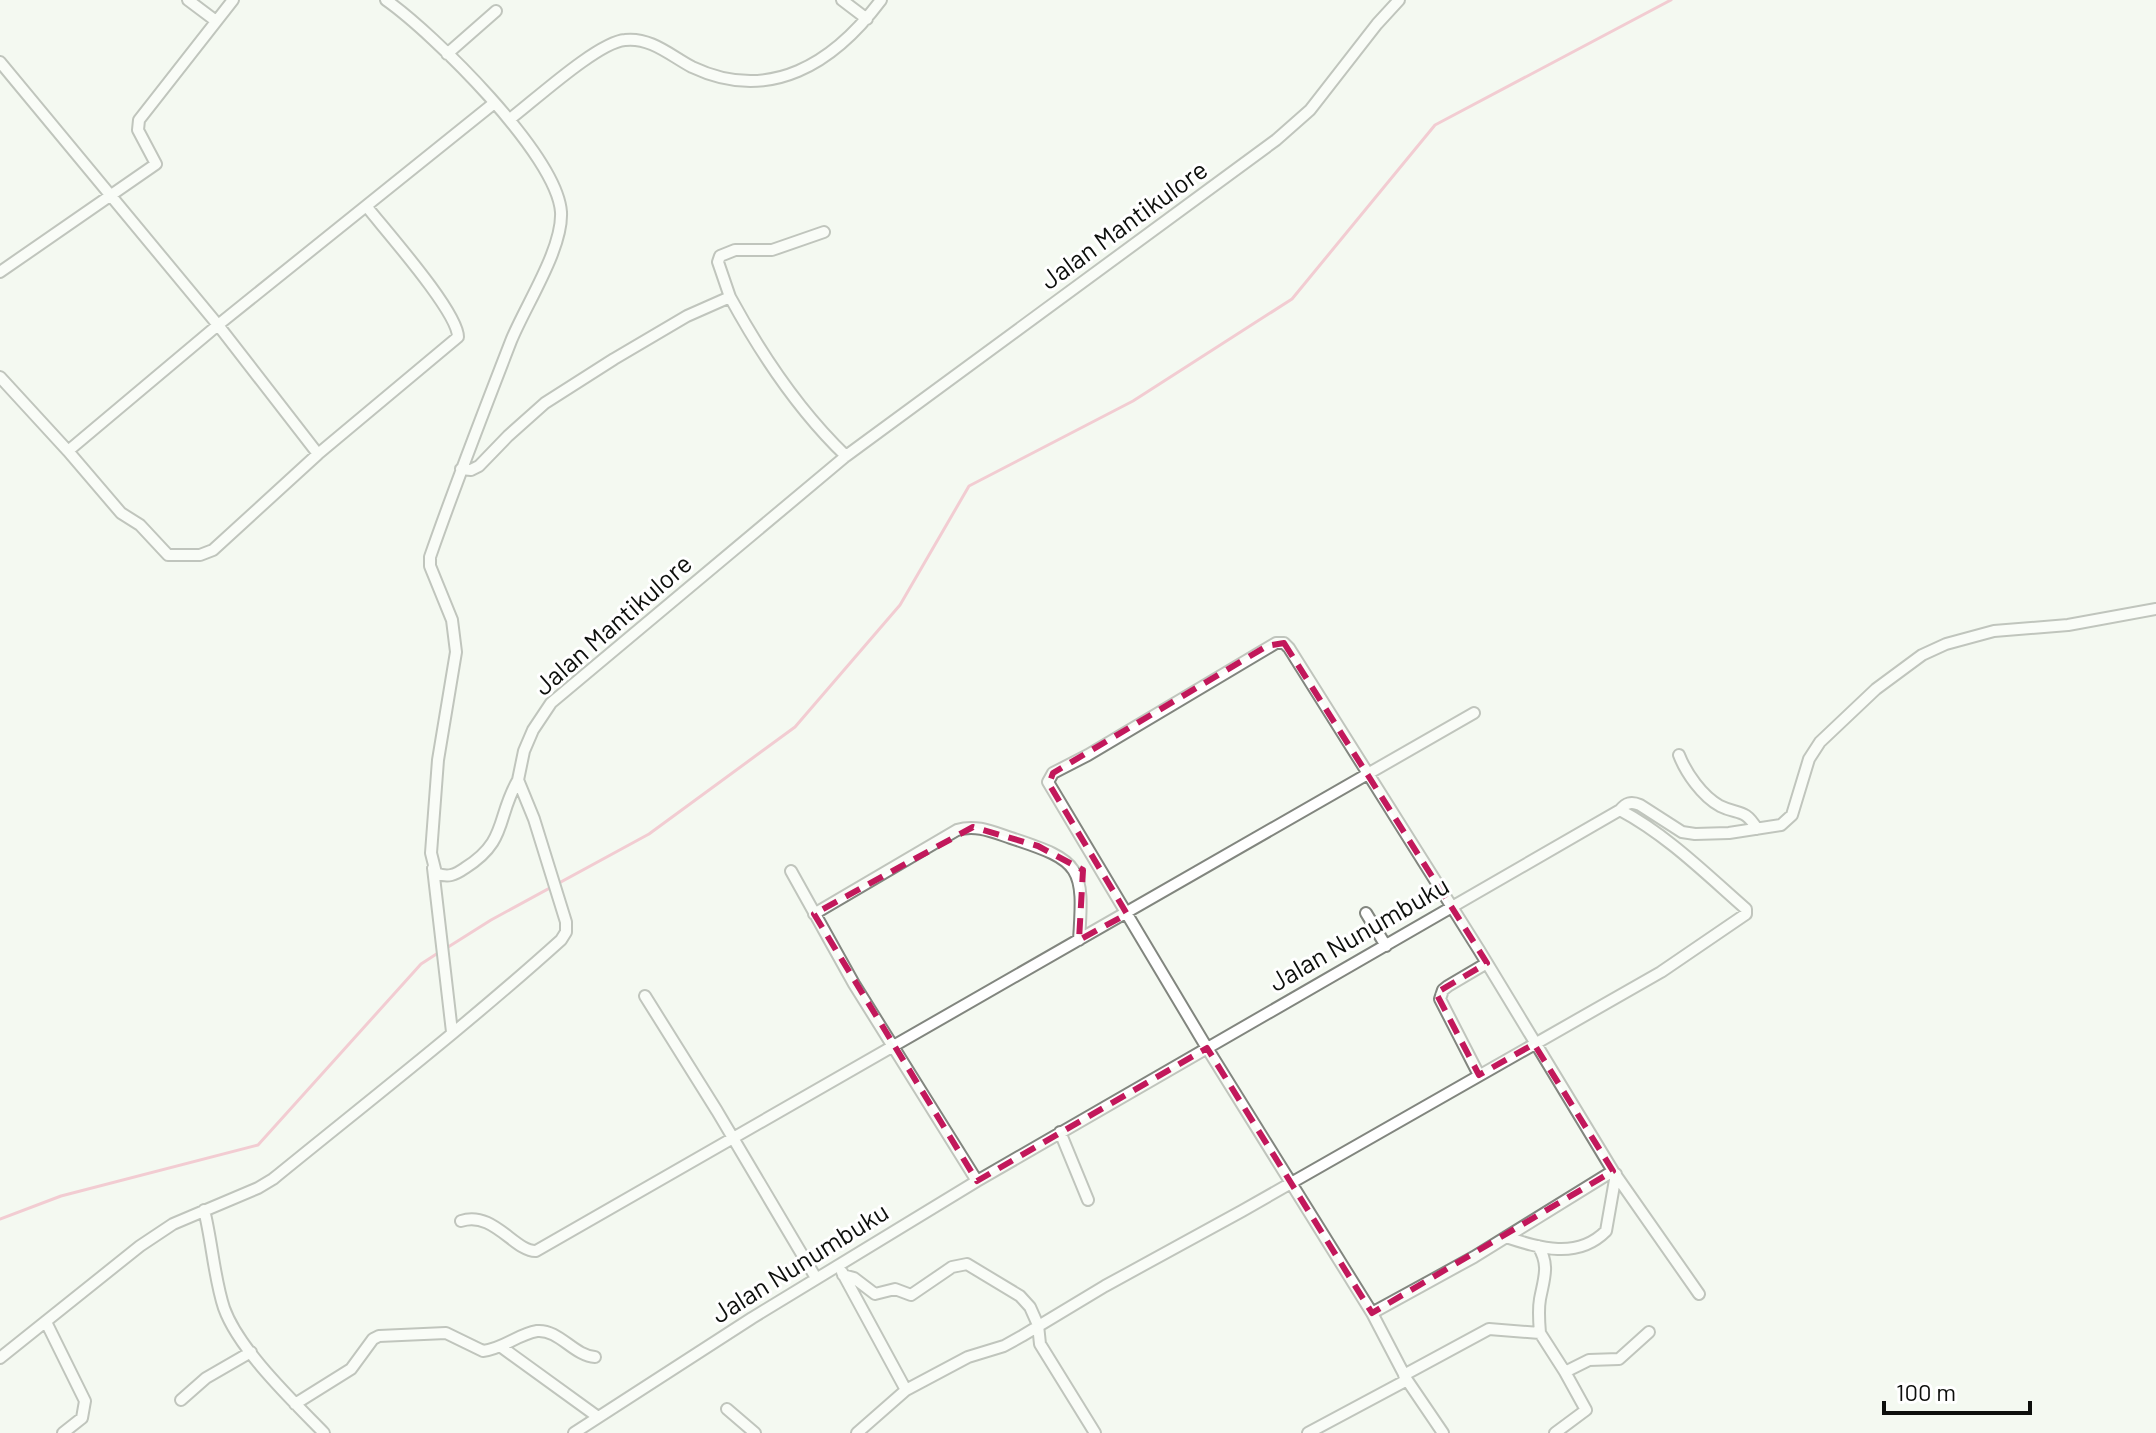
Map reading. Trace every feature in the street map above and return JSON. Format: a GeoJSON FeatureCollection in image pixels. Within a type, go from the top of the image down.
{"type":"FeatureCollection","features":[{"type":"Feature","properties":{"kind":"street"},"geometry":{"type":"LineString","coordinates":[[188,0],[216,21]]}},
{"type":"Feature","properties":{"kind":"street"},"geometry":{"type":"LineString","coordinates":[[0,272],[156,164],[138,130],[139,120],[233,0]]}},
{"type":"Feature","properties":{"kind":"street"},"geometry":{"type":"LineString","coordinates":[[386,0],[447,54],[510,119],[552,180],[561,210],[556,240],[511,339],[429,563],[452,620],[456,652],[438,760],[431,853],[452,1032]]}},
{"type":"Feature","properties":{"kind":"street"},"geometry":{"type":"LineString","coordinates":[[842,0],[867,19]]}},
{"type":"Feature","properties":{"kind":"street"},"geometry":{"type":"LineString","coordinates":[[510,119],[589,57],[607,45],[628,39],[654,44],[709,74],[754,83],[797,73],[826,57],[867,19],[881,0]]}},
{"type":"Feature","properties":{"kind":"street","name":"Jalan Mantikulore"},"geometry":{"type":"LineString","coordinates":[[433,868],[436,873],[449,876],[487,853],[504,820],[507,799],[518,780],[524,751],[533,730],[551,703],[846,456],[1276,140],[1310,110],[1399,0]]}},
{"type":"Feature","properties":{"kind":"street"},"geometry":{"type":"LineString","coordinates":[[447,54],[496,11]]}},
{"type":"Feature","properties":{"kind":"street"},"geometry":{"type":"LineString","coordinates":[[0,62],[218,325],[318,454]]}},
{"type":"Feature","properties":{"kind":"street"},"geometry":{"type":"LineString","coordinates":[[68,451],[218,325],[493,104]]}},
{"type":"Feature","properties":{"kind":"street"},"geometry":{"type":"LineString","coordinates":[[0,377],[121,513],[140,525],[168,555],[200,555],[213,550],[318,454],[458,337],[456,325],[441,301],[367,207]]}},
{"type":"Feature","properties":{"kind":"street"},"geometry":{"type":"LineString","coordinates":[[824,232],[772,250],[735,250],[720,256],[718,262],[730,297],[758,346],[785,385],[846,456]]}},
{"type":"Feature","properties":{"kind":"street"},"geometry":{"type":"LineString","coordinates":[[461,469],[471,470],[479,466],[527,419],[589,374],[687,316],[730,297]]}},
{"type":"Feature","properties":{"kind":"street"},"geometry":{"type":"LineString","coordinates":[[857,1433],[906,1390],[968,1357],[1004,1346],[1661,972],[1747,913],[1704,871],[1646,823],[1620,810],[1625,804],[1633,802],[1682,832],[1709,835],[1781,825],[1789,819],[1809,759],[1820,742],[1876,689],[1922,655],[1946,644],[1994,631],[2068,625],[2156,609]]}},
{"type":"Feature","properties":{"kind":"street"},"geometry":{"type":"LineString","coordinates":[[1443,1433],[1405,1378],[1372,1313],[1207,1048],[1049,784],[1048,779],[1053,773],[1267,646],[1284,643],[1289,648],[1487,963],[1614,1173],[1699,1294]]}},
{"type":"Feature","properties":{"kind":"street"},"geometry":{"type":"LineString","coordinates":[[461,1221],[479,1219],[512,1237],[527,1250],[534,1251],[1474,713]]}},
{"type":"Feature","properties":{"kind":"street"},"geometry":{"type":"LineString","coordinates":[[1679,755],[1696,784],[1709,798],[1719,805],[1748,815],[1757,829]]}},
{"type":"Feature","properties":{"kind":"street"},"geometry":{"type":"LineString","coordinates":[[0,1358],[140,1246],[173,1224],[273,1179],[501,995],[561,940],[566,932],[566,922],[528,800],[518,780]]}},
{"type":"Feature","properties":{"kind":"street","name":"Jalan Nunumbuku"},"geometry":{"type":"LineString","coordinates":[[574,1433],[816,1278],[841,1270],[977,1181],[1620,810]]}},
{"type":"Feature","properties":{"kind":"street"},"geometry":{"type":"LineString","coordinates":[[814,914],[957,830],[973,827],[1038,846],[1062,857],[1072,868],[1083,891],[1079,940]]}},
{"type":"Feature","properties":{"kind":"street"},"geometry":{"type":"LineString","coordinates":[[791,871],[892,1046],[977,1181]]}},
{"type":"Feature","properties":{"kind":"street"},"geometry":{"type":"LineString","coordinates":[[1366,913],[1386,946]]}},
{"type":"Feature","properties":{"kind":"street"},"geometry":{"type":"LineString","coordinates":[[1479,1075],[1440,999],[1448,986],[1487,963]]}},
{"type":"Feature","properties":{"kind":"street"},"geometry":{"type":"LineString","coordinates":[[645,996],[816,1278]]}},
{"type":"Feature","properties":{"kind":"street"},"geometry":{"type":"LineString","coordinates":[[1060,1132],[1088,1200]]}},
{"type":"Feature","properties":{"kind":"street"},"geometry":{"type":"LineString","coordinates":[[1372,1313],[1614,1173]]}},
{"type":"Feature","properties":{"kind":"street"},"geometry":{"type":"LineString","coordinates":[[1506,1237],[1568,1250],[1601,1235],[1607,1224],[1614,1173]]}},
{"type":"Feature","properties":{"kind":"street"},"geometry":{"type":"LineString","coordinates":[[204,1210],[224,1309],[251,1352],[324,1433]]}},
{"type":"Feature","properties":{"kind":"street"},"geometry":{"type":"LineString","coordinates":[[1538,1246],[1546,1262],[1538,1313],[1540,1333],[1586,1410],[1555,1433]]}},
{"type":"Feature","properties":{"kind":"street"},"geometry":{"type":"LineString","coordinates":[[841,1270],[875,1294],[895,1289],[911,1295],[952,1267],[967,1264],[1025,1299],[1038,1325],[1040,1344],[1095,1433]]}},
{"type":"Feature","properties":{"kind":"street"},"geometry":{"type":"LineString","coordinates":[[841,1270],[906,1390]]}},
{"type":"Feature","properties":{"kind":"street"},"geometry":{"type":"LineString","coordinates":[[46,1322],[85,1401],[82,1418],[63,1433]]}},
{"type":"Feature","properties":{"kind":"street"},"geometry":{"type":"LineString","coordinates":[[1308,1433],[1489,1329],[1540,1333]]}},
{"type":"Feature","properties":{"kind":"street"},"geometry":{"type":"LineString","coordinates":[[295,1404],[351,1369],[373,1339],[379,1336],[446,1333],[487,1351],[516,1337],[542,1331],[584,1356],[595,1357]]}},
{"type":"Feature","properties":{"kind":"street"},"geometry":{"type":"LineString","coordinates":[[1565,1372],[1589,1360],[1619,1359],[1649,1332]]}},
{"type":"Feature","properties":{"kind":"street"},"geometry":{"type":"LineString","coordinates":[[500,1346],[598,1417]]}},
{"type":"Feature","properties":{"kind":"street"},"geometry":{"type":"LineString","coordinates":[[181,1400],[206,1378],[251,1352]]}},
{"type":"Feature","properties":{"kind":"street"},"geometry":{"type":"LineString","coordinates":[[727,1409],[755,1433]]}},
{"type":"Feature","properties":{"kind":"highlighted area"},"geometry":{"type":"Polygon","coordinates":[[[1284,643],[1487,963],[1436,993],[1479,1075],[1534,1044],[1613,1171],[1372,1313],[1207,1048],[977,1181],[814,914],[973,827],[1038,846],[1083,870],[1079,940],[1127,914],[1049,784],[1053,773],[1267,646],[1284,643]]]}},
{"type":"Feature","properties":{"kind":"waterway"},"geometry":{"type":"LineString","coordinates":[[445,949],[491,920],[649,834],[795,727],[900,605],[969,486],[1133,401],[1292,299],[1435,125],[1671,0]]}},
{"type":"Feature","properties":{"kind":"waterway"},"geometry":{"type":"LineString","coordinates":[[0,1219],[61,1196],[258,1145],[421,964],[438,953]]}}]}
